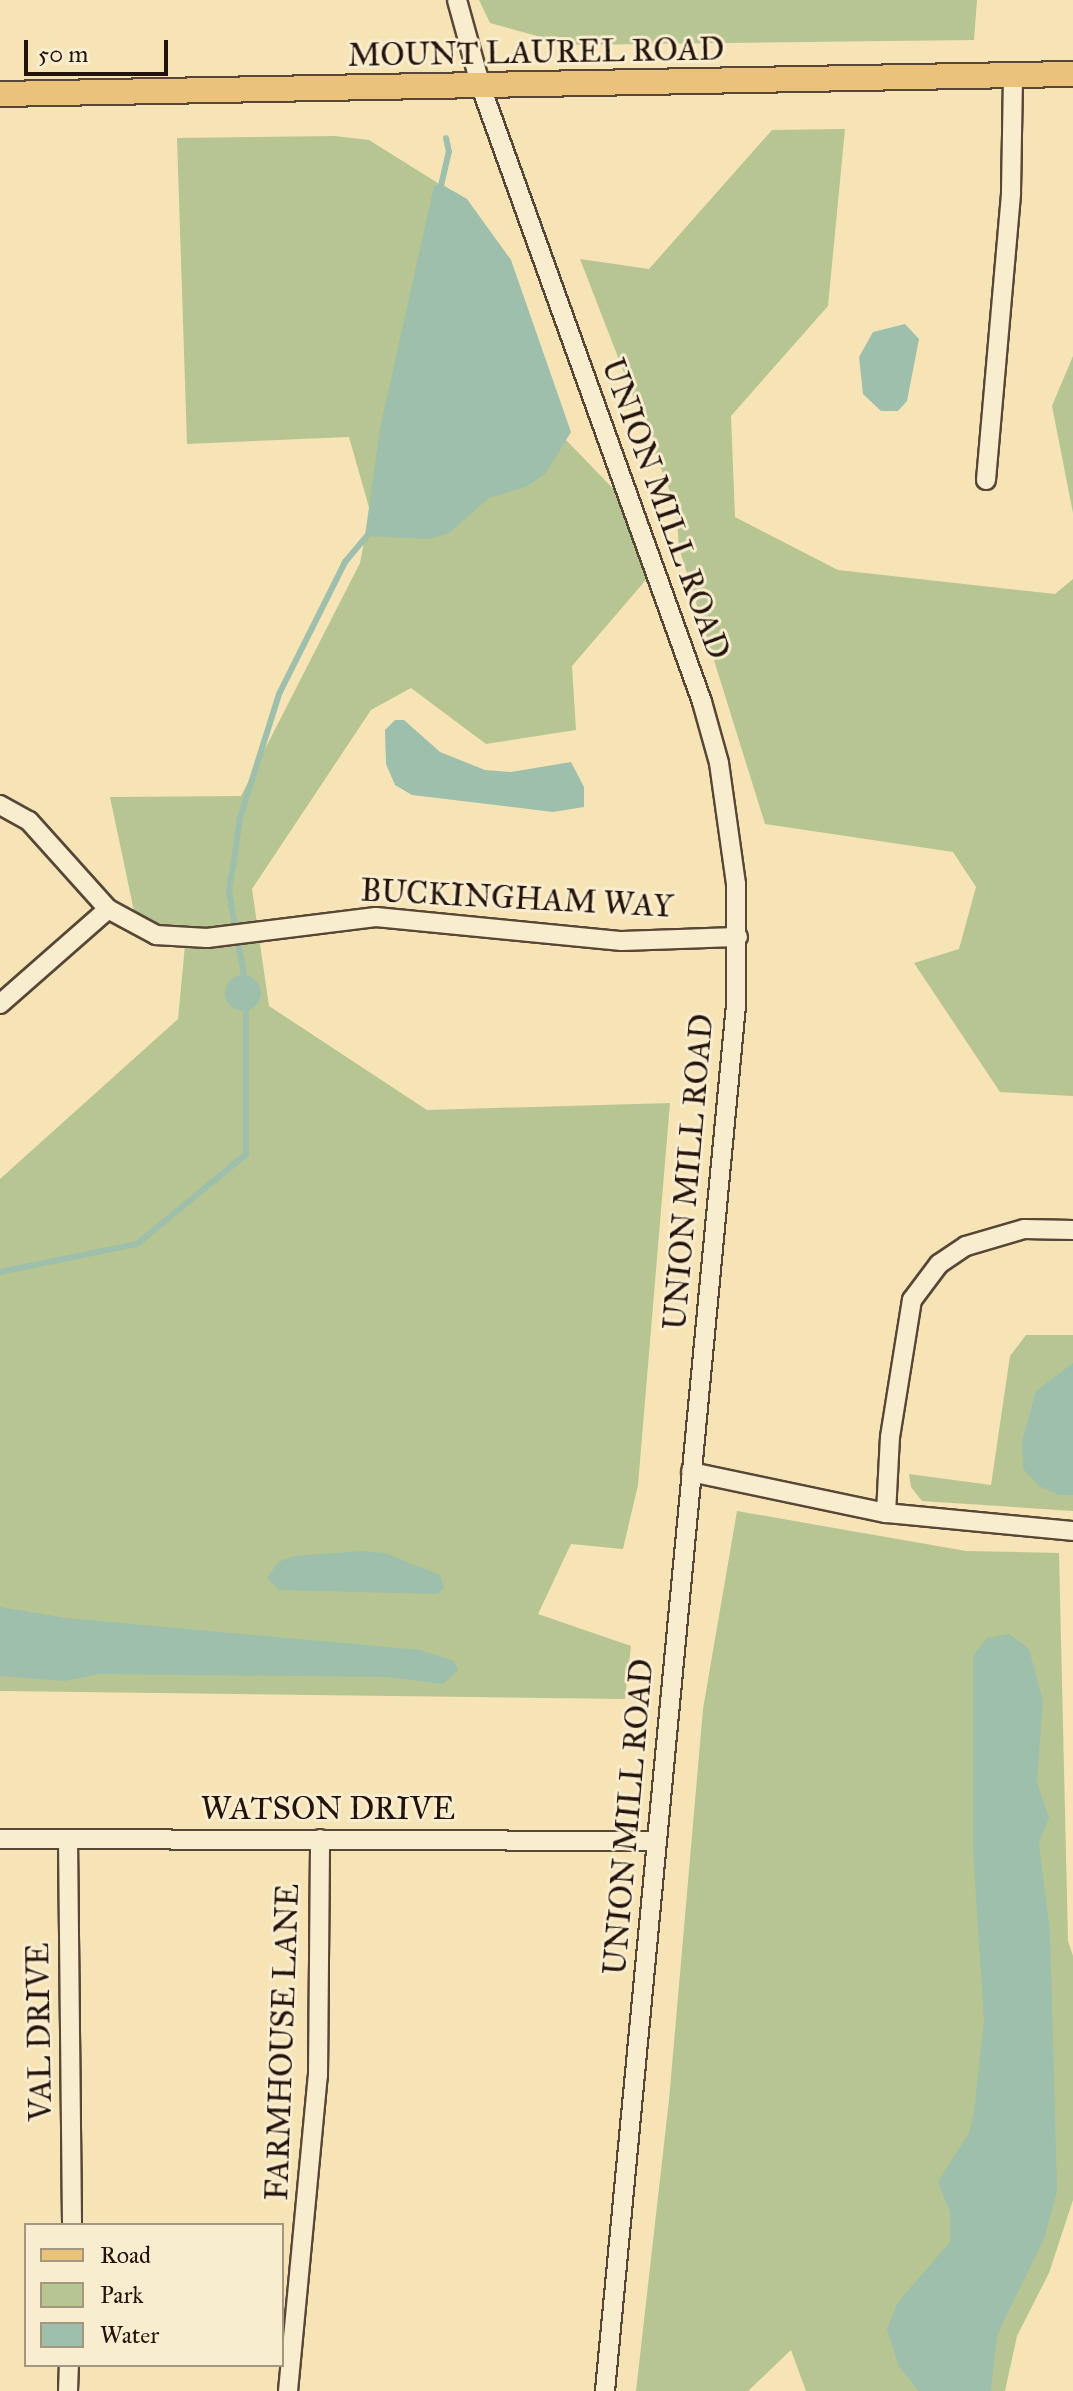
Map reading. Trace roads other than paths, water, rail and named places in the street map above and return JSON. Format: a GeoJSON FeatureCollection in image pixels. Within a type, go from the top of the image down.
{"type":"FeatureCollection","features":[{"type":"Feature","properties":{"kind":"main road","name":"MOUNT LAUREL ROAD"},"geometry":{"type":"LineString","coordinates":[[0,94],[1013,79],[1073,74]]}},
{"type":"Feature","properties":{"kind":"street","name":"UNION MILL ROAD"},"geometry":{"type":"LineString","coordinates":[[457,0],[481,87],[702,702],[733,843],[738,937],[605,2391]]}},
{"type":"Feature","properties":{"kind":"street"},"geometry":{"type":"LineString","coordinates":[[986,480],[1011,192],[1013,79]]}},
{"type":"Feature","properties":{"kind":"street","name":"BUCKINGHAM WAY"},"geometry":{"type":"LineString","coordinates":[[0,805],[29,821],[108,909],[133,927],[181,938],[376,917],[622,941],[738,937]]}},
{"type":"Feature","properties":{"kind":"street"},"geometry":{"type":"LineString","coordinates":[[0,1004],[108,909]]}},
{"type":"Feature","properties":{"kind":"street"},"geometry":{"type":"LineString","coordinates":[[886,1513],[890,1437],[912,1300],[939,1264],[966,1246],[1024,1229],[1073,1230]]}},
{"type":"Feature","properties":{"kind":"street"},"geometry":{"type":"LineString","coordinates":[[691,1472],[886,1513],[1073,1531]]}},
{"type":"Feature","properties":{"kind":"street","name":"WATSON DRIVE"},"geometry":{"type":"LineString","coordinates":[[0,1839],[657,1841]]}},
{"type":"Feature","properties":{"kind":"street","name":"VAL DRIVE"},"geometry":{"type":"LineString","coordinates":[[68,1839],[72,2223]]}},
{"type":"Feature","properties":{"kind":"street","name":"FARMHOUSE LANE"},"geometry":{"type":"LineString","coordinates":[[288,2391],[318,2076],[320,1839]]}},
{"type":"Feature","properties":{"kind":"street"},"geometry":{"type":"LineString","coordinates":[[68,2391],[69,2367]]}},
{"type":"Feature","properties":{"kind":"water"},"geometry":{"type":"Polygon","coordinates":[[[441,184],[467,199],[511,260],[571,432],[545,474],[526,487],[489,498],[449,533],[429,539],[365,536],[380,428],[434,186],[441,184]]]}},
{"type":"Feature","properties":{"kind":"water"},"geometry":{"type":"Polygon","coordinates":[[[905,324],[919,339],[907,401],[898,411],[881,411],[863,394],[859,357],[873,332],[905,324]]]}},
{"type":"Feature","properties":{"kind":"water"},"geometry":{"type":"Polygon","coordinates":[[[395,720],[404,720],[440,752],[485,770],[511,772],[571,762],[584,787],[584,807],[553,812],[412,795],[395,785],[386,764],[385,730],[395,720]]]}},
{"type":"Feature","properties":{"kind":"water"},"geometry":{"type":"Polygon","coordinates":[[[243,975],[256,980],[261,993],[256,1006],[243,1011],[230,1006],[225,993],[230,980],[243,975]]]}},
{"type":"Feature","properties":{"kind":"water"},"geometry":{"type":"Polygon","coordinates":[[[1073,1363],[1073,1495],[1059,1495],[1039,1486],[1023,1469],[1022,1441],[1036,1391],[1073,1363]]]}},
{"type":"Feature","properties":{"kind":"water"},"geometry":{"type":"Polygon","coordinates":[[[363,1551],[385,1553],[440,1575],[444,1587],[438,1594],[279,1590],[267,1578],[278,1562],[294,1556],[363,1551]]]}},
{"type":"Feature","properties":{"kind":"water"},"geometry":{"type":"Polygon","coordinates":[[[0,1607],[66,1618],[420,1650],[454,1661],[458,1670],[443,1684],[387,1677],[100,1674],[64,1681],[0,1676],[0,1607]]]}},
{"type":"Feature","properties":{"kind":"water"},"geometry":{"type":"Polygon","coordinates":[[[1009,1634],[1029,1649],[1043,1701],[1037,1782],[1049,1818],[1039,1843],[1050,1931],[1057,2191],[1044,2239],[997,2335],[991,2391],[919,2391],[899,2367],[887,2329],[898,2302],[950,2242],[950,2212],[938,2182],[969,2133],[974,2112],[984,2021],[973,1851],[973,1656],[987,1638],[1009,1634]]]}},
{"type":"Feature","properties":{"kind":"waterway"},"geometry":{"type":"LineString","coordinates":[[440,190],[449,152],[446,138]]}},
{"type":"Feature","properties":{"kind":"waterway"},"geometry":{"type":"LineString","coordinates":[[245,981],[229,892],[240,818],[279,694],[345,562],[371,531]]}},
{"type":"Feature","properties":{"kind":"waterway"},"geometry":{"type":"LineString","coordinates":[[0,1272],[137,1244],[246,1154],[246,1004]]}}]}
